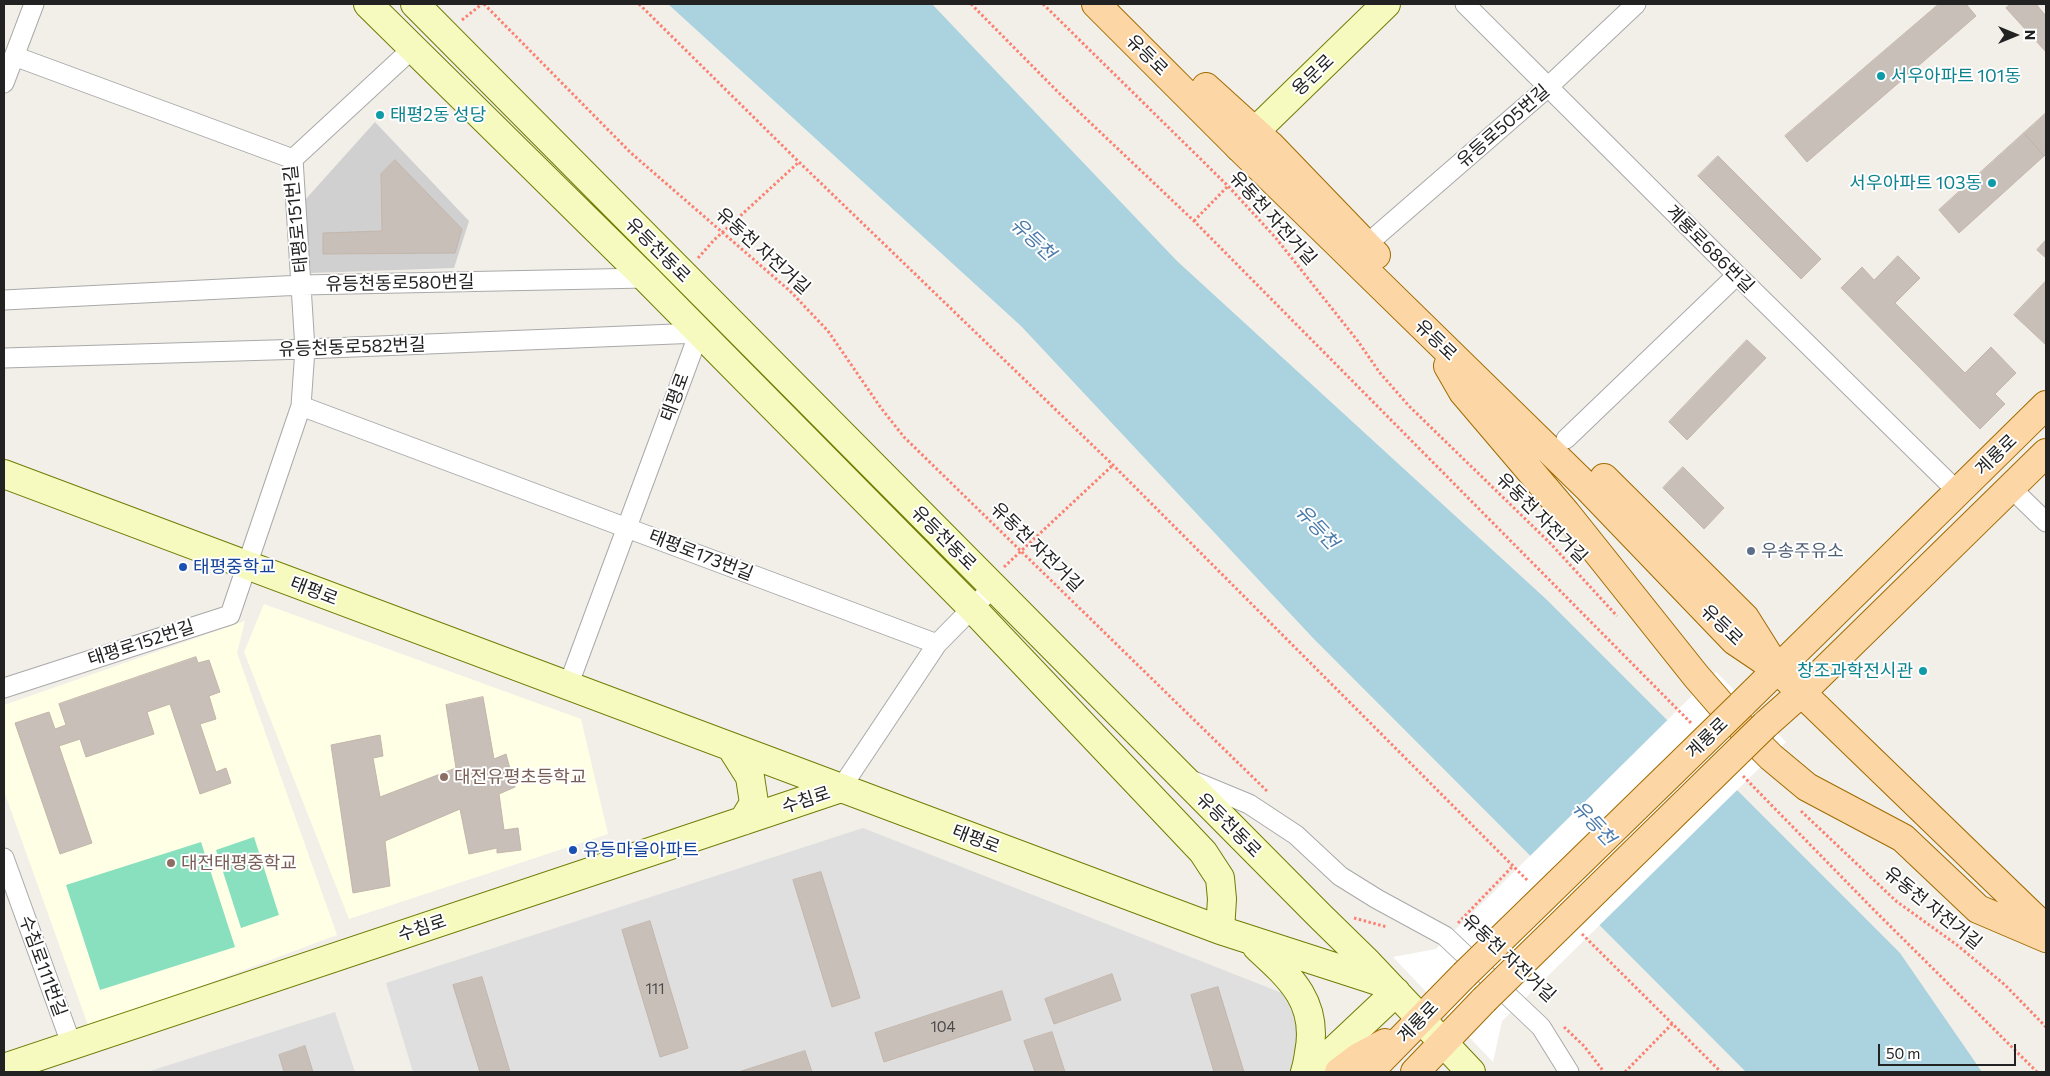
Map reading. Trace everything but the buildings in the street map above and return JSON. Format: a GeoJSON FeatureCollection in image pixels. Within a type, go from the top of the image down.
{"type":"FeatureCollection","features":[{"type":"Feature","properties":{"kind":"main road","name":"유등천동로"},"geometry":{"type":"LineString","coordinates":[[368,4],[646,278],[973,609],[1203,852],[1220,878],[1222,899],[1220,930]]}},
{"type":"Feature","properties":{"kind":"main road","name":"유등천동로"},"geometry":{"type":"LineString","coordinates":[[415,4],[997,579],[1179,774],[1422,1018],[1467,1071]]}},
{"type":"Feature","properties":{"kind":"main road","name":"유등로"},"geometry":{"type":"LineString","coordinates":[[1096,4],[1366,245],[1566,439],[1745,618],[1778,670]]}},
{"type":"Feature","properties":{"kind":"main road","name":"유등로"},"geometry":{"type":"LineString","coordinates":[[1123,4],[1226,108],[1247,139],[1430,334],[1588,488],[1735,640],[1778,670],[2046,929]]}},
{"type":"Feature","properties":{"kind":"main road","name":"용문로"},"geometry":{"type":"LineString","coordinates":[[1247,139],[1386,4]]}},
{"type":"Feature","properties":{"kind":"main road"},"geometry":{"type":"LineString","coordinates":[[1430,334],[1463,392],[1566,512],[1696,676],[1735,721],[1765,751],[1807,787],[1903,838],[1978,909],[2046,938]]}},
{"type":"Feature","properties":{"kind":"main road","name":"계룡로"},"geometry":{"type":"LineString","coordinates":[[1369,1072],[1464,975],[2046,406]]}},
{"type":"Feature","properties":{"kind":"main road","name":"계룡로"},"geometry":{"type":"LineString","coordinates":[[1418,1071],[1484,1000],[2046,453]]}},
{"type":"Feature","properties":{"kind":"main road","name":"태평로"},"geometry":{"type":"LineString","coordinates":[[4,474],[1220,930],[1392,988]]}},
{"type":"Feature","properties":{"kind":"main road"},"geometry":{"type":"LineString","coordinates":[[731,747],[750,777],[754,803],[743,821]]}},
{"type":"Feature","properties":{"kind":"main road","name":"수침로"},"geometry":{"type":"LineString","coordinates":[[4,1068],[841,788]]}},
{"type":"Feature","properties":{"kind":"main road"},"geometry":{"type":"LineString","coordinates":[[1250,941],[1286,974],[1298,990],[1310,1014],[1312,1037],[1305,1072]]}},
{"type":"Feature","properties":{"kind":"main road"},"geometry":{"type":"LineString","coordinates":[[1311,1072],[1392,988]]}},
{"type":"Feature","properties":{"kind":"main road"},"geometry":{"type":"LineString","coordinates":[[1339,1072],[1358,1056],[1385,1043],[1399,1042]]}},
{"type":"Feature","properties":{"kind":"street"},"geometry":{"type":"LineString","coordinates":[[4,84],[34,4]]}},
{"type":"Feature","properties":{"kind":"street","name":"계룡로686번길"},"geometry":{"type":"LineString","coordinates":[[1465,4],[1736,275],[1958,492]]}},
{"type":"Feature","properties":{"kind":"street","name":"유등로505번길"},"geometry":{"type":"LineString","coordinates":[[1366,245],[1548,87],[1636,4]]}},
{"type":"Feature","properties":{"kind":"street"},"geometry":{"type":"LineString","coordinates":[[293,159],[412,49]]}},
{"type":"Feature","properties":{"kind":"street","name":"태평로151번길"},"geometry":{"type":"LineString","coordinates":[[14,56],[293,159],[305,349],[302,406],[245,565]]}},
{"type":"Feature","properties":{"kind":"street"},"geometry":{"type":"LineString","coordinates":[[1566,439],[1736,275]]}},
{"type":"Feature","properties":{"kind":"street","name":"유등천동로580번길"},"geometry":{"type":"LineString","coordinates":[[4,300],[302,285],[646,278]]}},
{"type":"Feature","properties":{"kind":"street","name":"유등천동로582번길"},"geometry":{"type":"LineString","coordinates":[[4,358],[305,349],[699,333]]}},
{"type":"Feature","properties":{"kind":"street","name":"태평로"},"geometry":{"type":"LineString","coordinates":[[568,686],[699,333]]}},
{"type":"Feature","properties":{"kind":"street","name":"태평로173번길"},"geometry":{"type":"LineString","coordinates":[[302,406],[937,644]]}},
{"type":"Feature","properties":{"kind":"street"},"geometry":{"type":"LineString","coordinates":[[2010,488],[2046,522]]}},
{"type":"Feature","properties":{"kind":"street","name":"태평로152번길"},"geometry":{"type":"LineString","coordinates":[[4,688],[230,615],[245,565]]}},
{"type":"Feature","properties":{"kind":"street"},"geometry":{"type":"LineString","coordinates":[[841,788],[937,644],[973,609],[997,579]]}},
{"type":"Feature","properties":{"kind":"street"},"geometry":{"type":"LineString","coordinates":[[1179,774],[1249,804],[1296,835],[1340,876],[1376,899],[1444,936],[1541,1027],[1569,1072]]}},
{"type":"Feature","properties":{"kind":"street","name":"수침로111번길"},"geometry":{"type":"LineString","coordinates":[[4,858],[72,1046]]}},
{"type":"Feature","properties":{"kind":"path"},"geometry":{"type":"LineString","coordinates":[[471,12],[483,4]]}},
{"type":"Feature","properties":{"kind":"path","name":"유동천 자전거길"},"geometry":{"type":"LineString","coordinates":[[483,4],[631,153],[790,290],[828,331],[881,408],[904,437],[1270,795]]}},
{"type":"Feature","properties":{"kind":"path"},"geometry":{"type":"LineString","coordinates":[[639,4],[799,162],[1114,465],[1534,886]]}},
{"type":"Feature","properties":{"kind":"path"},"geometry":{"type":"LineString","coordinates":[[971,4],[1059,93],[1194,221],[1694,726]]}},
{"type":"Feature","properties":{"kind":"path","name":"유동천 자전거길"},"geometry":{"type":"LineString","coordinates":[[1043,4],[1228,186],[1275,236],[1357,340],[1380,373],[1409,406],[1550,543],[1618,617]]}},
{"type":"Feature","properties":{"kind":"path"},"geometry":{"type":"LineString","coordinates":[[696,260],[722,233],[799,162]]}},
{"type":"Feature","properties":{"kind":"path"},"geometry":{"type":"LineString","coordinates":[[1194,221],[1228,186]]}},
{"type":"Feature","properties":{"kind":"path"},"geometry":{"type":"LineString","coordinates":[[997,579],[1020,550],[1114,465]]}},
{"type":"Feature","properties":{"kind":"path"},"geometry":{"type":"LineString","coordinates":[[1742,775],[2037,1072]]}},
{"type":"Feature","properties":{"kind":"path","name":"유동천 자전거길"},"geometry":{"type":"LineString","coordinates":[[1800,810],[1896,901],[1957,945],[2005,984],[2046,1027]]}},
{"type":"Feature","properties":{"kind":"path","name":"유동천 자전거길"},"geometry":{"type":"LineString","coordinates":[[1463,931],[1456,925],[1513,866]]}},
{"type":"Feature","properties":{"kind":"path"},"geometry":{"type":"LineString","coordinates":[[1575,928],[1721,1072]]}},
{"type":"Feature","properties":{"kind":"path","name":"유동천 자전거길"},"geometry":{"type":"LineString","coordinates":[[1558,1021],[1584,1046],[1604,1072]]}},
{"type":"Feature","properties":{"kind":"path"},"geometry":{"type":"LineString","coordinates":[[1625,1072],[1673,1023]]}},
{"type":"Feature","properties":{"kind":"shaded area"},"geometry":{"type":"Polygon","coordinates":[[[375,122],[469,221],[454,268],[311,273],[304,201],[375,122]]]}},
{"type":"Feature","properties":{"kind":"shaded area","name":"대전유평초등학교"},"geometry":{"type":"Polygon","coordinates":[[[264,604],[581,719],[608,834],[349,919],[244,652],[264,604]]]}},
{"type":"Feature","properties":{"kind":"shaded area","name":"대전태평중학교"},"geometry":{"type":"Polygon","coordinates":[[[245,621],[237,653],[337,935],[89,1028],[4,791],[4,705],[245,621]]]}},
{"type":"Feature","properties":{"kind":"shaded area"},"geometry":{"type":"Polygon","coordinates":[[[863,828],[1282,993],[1298,1023],[1301,1058],[1296,1072],[413,1072],[386,983],[863,828]]]}},
{"type":"Feature","properties":{"kind":"shaded area"},"geometry":{"type":"Polygon","coordinates":[[[335,1012],[355,1072],[147,1072],[335,1012]]]}},
{"type":"Feature","properties":{"kind":"green space"},"geometry":{"type":"Polygon","coordinates":[[[254,837],[279,915],[241,928],[216,850],[254,837]]]}},
{"type":"Feature","properties":{"kind":"green space"},"geometry":{"type":"Polygon","coordinates":[[[201,842],[235,947],[100,990],[66,885],[201,842]]]}},
{"type":"Feature","properties":{"kind":"water","name":"유등천"},"geometry":{"type":"Polygon","coordinates":[[[668,4],[932,4],[1177,261],[1546,599],[1900,953],[1982,1072],[1746,1072],[1313,638],[1021,326],[668,4]]]}},
{"type":"Feature","properties":{"kind":"pier"},"geometry":{"type":"Polygon","coordinates":[[[1716,672],[1786,742],[1502,1021],[1493,1062],[1393,957],[1436,949],[1716,672]]]}},
{"type":"Feature","properties":{"kind":"place","name":"서우아파트 101동"},"geometry":{"type":"Point","coordinates":[1881,76]}},
{"type":"Feature","properties":{"kind":"place","name":"태평2동 성당"},"geometry":{"type":"Point","coordinates":[380,115]}},
{"type":"Feature","properties":{"kind":"place","name":"서우아파트 103동"},"geometry":{"type":"Point","coordinates":[1992,183]}},
{"type":"Feature","properties":{"kind":"place","name":"우송주유소"},"geometry":{"type":"Point","coordinates":[1751,551]}},
{"type":"Feature","properties":{"kind":"place","name":"태평중학교"},"geometry":{"type":"Point","coordinates":[183,567]}},
{"type":"Feature","properties":{"kind":"place","name":"창조과학전시관"},"geometry":{"type":"Point","coordinates":[1923,671]}},
{"type":"Feature","properties":{"kind":"place","name":"대전유평초등학교"},"geometry":{"type":"Point","coordinates":[444,777]}},
{"type":"Feature","properties":{"kind":"place","name":"유등마을아파트"},"geometry":{"type":"Point","coordinates":[573,850]}},
{"type":"Feature","properties":{"kind":"place","name":"대전태평중학교"},"geometry":{"type":"Point","coordinates":[171,863]}}]}
